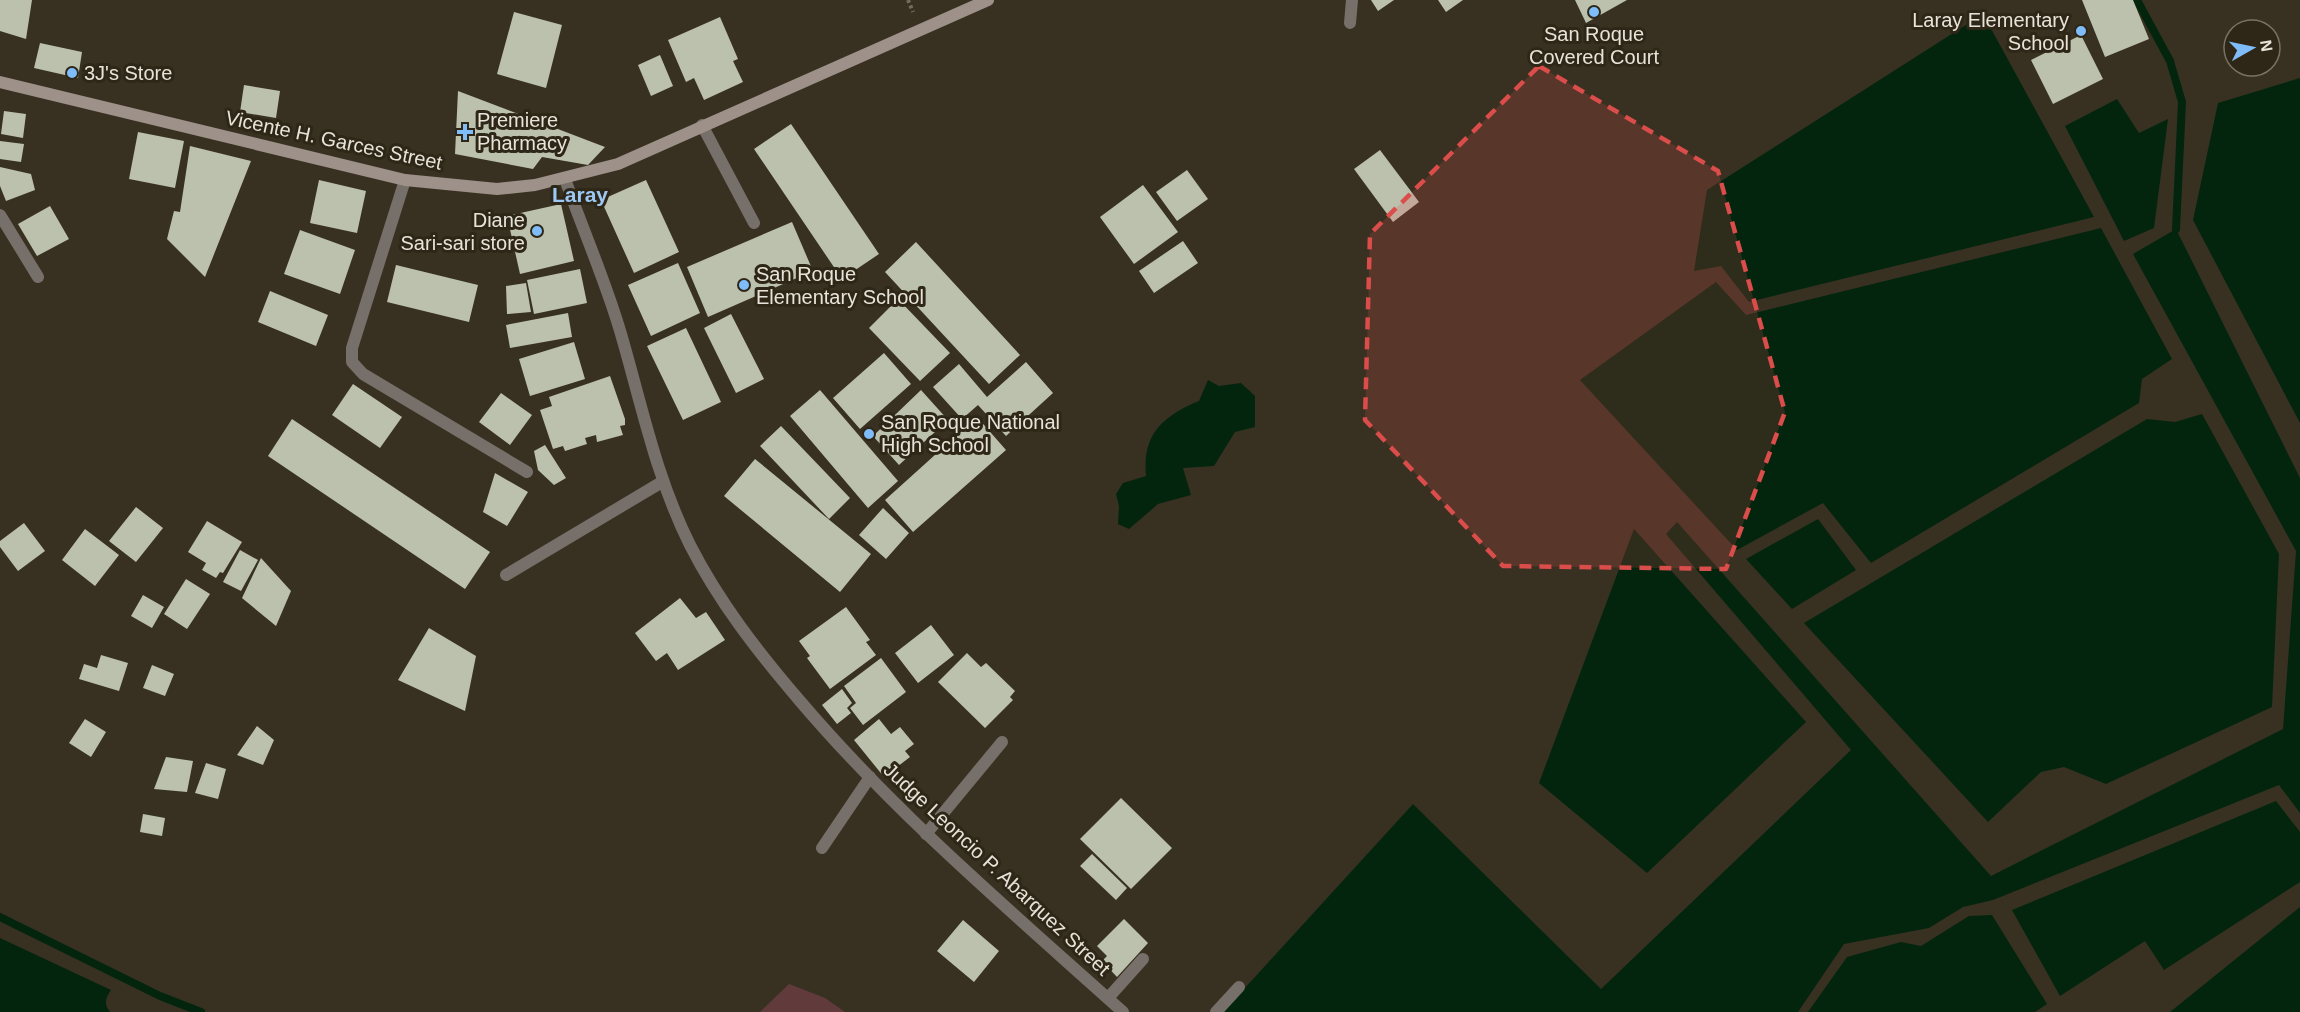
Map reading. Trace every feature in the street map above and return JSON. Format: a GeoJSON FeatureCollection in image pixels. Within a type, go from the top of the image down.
{"type":"FeatureCollection","features":[{"type":"Feature","properties":{"kind":"street","name":"Vicente H. Garces Street"},"geometry":{"type":"LineString","coordinates":[[0,82],[405,180],[497,189],[564,179],[618,164],[988,0]]}},
{"type":"Feature","properties":{"kind":"street"},"geometry":{"type":"LineString","coordinates":[[1350,23],[1352,0]]}},
{"type":"Feature","properties":{"kind":"street"},"geometry":{"type":"LineString","coordinates":[[702,125],[754,223]]}},
{"type":"Feature","properties":{"kind":"street","name":"Judge Leoncio P. Abarquez Street"},"geometry":{"type":"LineString","coordinates":[[564,179],[621,333],[647,435],[662,482],[690,545],[726,609],[772,669],[870,777],[926,834],[1123,1012]]}},
{"type":"Feature","properties":{"kind":"street"},"geometry":{"type":"LineString","coordinates":[[405,180],[352,348],[352,362],[363,374],[527,472]]}},
{"type":"Feature","properties":{"kind":"street"},"geometry":{"type":"LineString","coordinates":[[0,215],[38,277]]}},
{"type":"Feature","properties":{"kind":"street"},"geometry":{"type":"LineString","coordinates":[[506,575],[662,482]]}},
{"type":"Feature","properties":{"kind":"street"},"geometry":{"type":"LineString","coordinates":[[926,834],[1002,742]]}},
{"type":"Feature","properties":{"kind":"street"},"geometry":{"type":"LineString","coordinates":[[822,848],[870,777]]}},
{"type":"Feature","properties":{"kind":"street"},"geometry":{"type":"LineString","coordinates":[[1108,999],[1143,959]]}},
{"type":"Feature","properties":{"kind":"street"},"geometry":{"type":"LineString","coordinates":[[1216,1012],[1239,987]]}},
{"type":"Feature","properties":{"kind":"highlighted area"},"geometry":{"type":"Polygon","coordinates":[[[1539,66],[1718,171],[1785,412],[1726,569],[1503,566],[1365,420],[1370,234],[1539,66]]]}},
{"type":"Feature","properties":{"kind":"shaded area"},"geometry":{"type":"Polygon","coordinates":[[[1983,14],[2094,217],[1749,302],[1721,266],[1694,271],[1707,190],[1983,14]]]}},
{"type":"Feature","properties":{"kind":"shaded area"},"geometry":{"type":"Polygon","coordinates":[[[2300,78],[2300,423],[2193,220],[2218,103],[2300,78]]]}},
{"type":"Feature","properties":{"kind":"shaded area"},"geometry":{"type":"Polygon","coordinates":[[[2117,99],[2139,133],[2168,119],[2154,228],[2124,241],[2065,126],[2117,99]]]}},
{"type":"Feature","properties":{"kind":"shaded area"},"geometry":{"type":"Polygon","coordinates":[[[2101,228],[2172,359],[2142,379],[2139,403],[1871,563],[1823,503],[1737,550],[1580,380],[1716,282],[1746,315],[2101,228]]]}},
{"type":"Feature","properties":{"kind":"shaded area"},"geometry":{"type":"Polygon","coordinates":[[[2176,229],[2300,478],[2300,813],[2279,785],[1993,900],[1963,907],[1929,928],[1844,944],[1798,1012],[1223,1012],[1413,804],[1601,989],[1851,750],[1666,534],[1677,522],[1991,876],[2283,729],[2296,551],[2133,254],[2176,229]]]}},
{"type":"Feature","properties":{"kind":"shaded area"},"geometry":{"type":"Polygon","coordinates":[[[1208,380],[1219,386],[1241,383],[1255,396],[1255,427],[1235,432],[1214,466],[1183,468],[1191,495],[1158,504],[1129,529],[1118,524],[1119,506],[1116,494],[1123,483],[1146,476],[1148,449],[1158,428],[1175,413],[1199,401],[1208,380]]]}},
{"type":"Feature","properties":{"kind":"shaded area"},"geometry":{"type":"Polygon","coordinates":[[[2202,414],[2279,554],[2272,707],[2106,784],[2064,767],[2041,772],[1988,822],[1804,623],[2147,419],[2175,422],[2202,414]]]}},
{"type":"Feature","properties":{"kind":"shaded area"},"geometry":{"type":"Polygon","coordinates":[[[1818,519],[1856,570],[1792,609],[1746,559],[1818,519]]]}},
{"type":"Feature","properties":{"kind":"shaded area"},"geometry":{"type":"Polygon","coordinates":[[[1634,529],[1806,722],[1647,873],[1539,783],[1634,529]]]}},
{"type":"Feature","properties":{"kind":"shaded area"},"geometry":{"type":"Polygon","coordinates":[[[2276,801],[2300,832],[2300,882],[2164,970],[2145,941],[2060,996],[2012,910],[2276,801]]]}},
{"type":"Feature","properties":{"kind":"shaded area"},"geometry":{"type":"Polygon","coordinates":[[[2300,907],[2300,1012],[2170,1012],[2300,907]]]}},
{"type":"Feature","properties":{"kind":"shaded area"},"geometry":{"type":"Polygon","coordinates":[[[1992,915],[2047,1004],[2035,1012],[1808,1012],[1847,957],[1901,942],[1921,946],[1969,916],[1992,915]]]}},
{"type":"Feature","properties":{"kind":"shaded area"},"geometry":{"type":"Polygon","coordinates":[[[0,938],[111,990],[106,1001],[110,1012],[0,1012],[0,938]]]}},
{"type":"Feature","properties":{"kind":"shaded area"},"geometry":{"type":"Polygon","coordinates":[[[789,984],[825,998],[845,1012],[760,1012],[789,984]]]}},
{"type":"Feature","properties":{"kind":"building"},"geometry":{"type":"Polygon","coordinates":[[[0,0],[32,0],[26,39],[0,31],[0,0]]]}},
{"type":"Feature","properties":{"kind":"building"},"geometry":{"type":"Polygon","coordinates":[[[1371,0],[1394,0],[1378,11],[1371,0]]]}},
{"type":"Feature","properties":{"kind":"building"},"geometry":{"type":"Polygon","coordinates":[[[1438,0],[1463,0],[1446,12],[1438,0]]]}},
{"type":"Feature","properties":{"kind":"building","name":"San Roque Covered Court"},"geometry":{"type":"Polygon","coordinates":[[[1575,0],[1627,0],[1586,23],[1575,0]]]}},
{"type":"Feature","properties":{"kind":"building"},"geometry":{"type":"Polygon","coordinates":[[[2082,0],[2133,0],[2149,39],[2105,57],[2082,0]]]}},
{"type":"Feature","properties":{"kind":"building"},"geometry":{"type":"Polygon","coordinates":[[[514,12],[562,25],[546,88],[497,74],[514,12]]]}},
{"type":"Feature","properties":{"kind":"building"},"geometry":{"type":"Polygon","coordinates":[[[720,17],[738,59],[733,61],[743,82],[704,100],[694,78],[686,82],[668,40],[720,17]]]}},
{"type":"Feature","properties":{"kind":"building"},"geometry":{"type":"Polygon","coordinates":[[[2081,35],[2103,79],[2053,104],[2031,60],[2081,35]]]}},
{"type":"Feature","properties":{"kind":"building"},"geometry":{"type":"Polygon","coordinates":[[[40,43],[82,52],[78,78],[34,68],[40,43]]]}},
{"type":"Feature","properties":{"kind":"building"},"geometry":{"type":"Polygon","coordinates":[[[660,55],[673,86],[651,96],[638,65],[660,55]]]}},
{"type":"Feature","properties":{"kind":"building"},"geometry":{"type":"Polygon","coordinates":[[[244,85],[280,91],[276,118],[240,112],[244,85]]]}},
{"type":"Feature","properties":{"kind":"building"},"geometry":{"type":"Polygon","coordinates":[[[458,91],[605,147],[588,165],[542,157],[533,169],[455,154],[458,91]]]}},
{"type":"Feature","properties":{"kind":"building"},"geometry":{"type":"Polygon","coordinates":[[[4,111],[26,114],[23,138],[1,134],[4,111]]]}},
{"type":"Feature","properties":{"kind":"building"},"geometry":{"type":"Polygon","coordinates":[[[791,124],[879,254],[842,279],[754,149],[791,124]]]}},
{"type":"Feature","properties":{"kind":"building"},"geometry":{"type":"Polygon","coordinates":[[[138,132],[184,141],[175,188],[129,179],[138,132]]]}},
{"type":"Feature","properties":{"kind":"building"},"geometry":{"type":"Polygon","coordinates":[[[0,141],[24,144],[21,162],[0,159],[0,141]]]}},
{"type":"Feature","properties":{"kind":"building"},"geometry":{"type":"Polygon","coordinates":[[[190,146],[251,161],[205,277],[167,239],[174,211],[180,212],[190,146]]]}},
{"type":"Feature","properties":{"kind":"building"},"geometry":{"type":"Polygon","coordinates":[[[1380,150],[1419,202],[1393,222],[1354,169],[1380,150]]]}},
{"type":"Feature","properties":{"kind":"building"},"geometry":{"type":"Polygon","coordinates":[[[0,167],[31,174],[35,190],[6,201],[0,186],[0,167]]]}},
{"type":"Feature","properties":{"kind":"building"},"geometry":{"type":"Polygon","coordinates":[[[1187,170],[1208,199],[1177,221],[1156,192],[1187,170]]]}},
{"type":"Feature","properties":{"kind":"building"},"geometry":{"type":"Polygon","coordinates":[[[319,180],[366,191],[357,233],[310,223],[319,180]]]}},
{"type":"Feature","properties":{"kind":"building"},"geometry":{"type":"Polygon","coordinates":[[[646,180],[679,252],[634,273],[601,200],[646,180]]]}},
{"type":"Feature","properties":{"kind":"building"},"geometry":{"type":"Polygon","coordinates":[[[1143,185],[1178,232],[1134,264],[1100,217],[1143,185]]]}},
{"type":"Feature","properties":{"kind":"building"},"geometry":{"type":"Polygon","coordinates":[[[561,204],[574,261],[520,274],[507,216],[561,204]]]}},
{"type":"Feature","properties":{"kind":"building"},"geometry":{"type":"Polygon","coordinates":[[[50,206],[69,239],[37,256],[18,224],[50,206]]]}},
{"type":"Feature","properties":{"kind":"building"},"geometry":{"type":"Polygon","coordinates":[[[792,222],[813,271],[708,317],[687,267],[792,222]]]}},
{"type":"Feature","properties":{"kind":"building"},"geometry":{"type":"Polygon","coordinates":[[[300,230],[355,250],[340,294],[284,274],[300,230]]]}},
{"type":"Feature","properties":{"kind":"building"},"geometry":{"type":"Polygon","coordinates":[[[1183,241],[1198,263],[1154,293],[1139,271],[1183,241]]]}},
{"type":"Feature","properties":{"kind":"building"},"geometry":{"type":"Polygon","coordinates":[[[916,242],[1020,355],[989,384],[885,272],[916,242]]]}},
{"type":"Feature","properties":{"kind":"building"},"geometry":{"type":"Polygon","coordinates":[[[678,263],[700,313],[651,336],[628,285],[678,263]]]}},
{"type":"Feature","properties":{"kind":"building"},"geometry":{"type":"Polygon","coordinates":[[[396,265],[478,285],[469,322],[387,302],[396,265]]]}},
{"type":"Feature","properties":{"kind":"building"},"geometry":{"type":"Polygon","coordinates":[[[580,269],[587,303],[534,314],[527,280],[580,269]]]}},
{"type":"Feature","properties":{"kind":"building"},"geometry":{"type":"Polygon","coordinates":[[[526,283],[531,312],[507,314],[506,286],[526,283]]]}},
{"type":"Feature","properties":{"kind":"building"},"geometry":{"type":"Polygon","coordinates":[[[270,291],[328,315],[316,346],[258,322],[270,291]]]}},
{"type":"Feature","properties":{"kind":"building"},"geometry":{"type":"Polygon","coordinates":[[[898,299],[950,353],[920,381],[869,328],[898,299]]]}},
{"type":"Feature","properties":{"kind":"building"},"geometry":{"type":"Polygon","coordinates":[[[568,313],[572,337],[510,348],[506,325],[568,313]]]}},
{"type":"Feature","properties":{"kind":"building"},"geometry":{"type":"Polygon","coordinates":[[[731,314],[764,379],[736,393],[704,328],[731,314]]]}},
{"type":"Feature","properties":{"kind":"building"},"geometry":{"type":"Polygon","coordinates":[[[686,328],[721,402],[683,420],[647,346],[686,328]]]}},
{"type":"Feature","properties":{"kind":"building"},"geometry":{"type":"Polygon","coordinates":[[[574,342],[585,379],[530,396],[519,359],[574,342]]]}},
{"type":"Feature","properties":{"kind":"building"},"geometry":{"type":"Polygon","coordinates":[[[884,353],[911,384],[860,429],[833,398],[884,353]]]}},
{"type":"Feature","properties":{"kind":"building"},"geometry":{"type":"Polygon","coordinates":[[[1026,362],[1053,393],[1006,436],[978,405],[962,419],[933,387],[959,364],[987,397],[1026,362]]]}},
{"type":"Feature","properties":{"kind":"building"},"geometry":{"type":"Polygon","coordinates":[[[610,376],[625,419],[625,425],[620,426],[623,435],[597,442],[596,435],[585,438],[587,444],[565,451],[563,446],[553,449],[540,410],[552,406],[549,397],[610,376]]]}},
{"type":"Feature","properties":{"kind":"building"},"geometry":{"type":"Polygon","coordinates":[[[353,384],[402,417],[380,448],[332,415],[353,384]]]}},
{"type":"Feature","properties":{"kind":"building"},"geometry":{"type":"Polygon","coordinates":[[[820,390],[898,481],[868,508],[790,416],[820,390]]]}},
{"type":"Feature","properties":{"kind":"building"},"geometry":{"type":"Polygon","coordinates":[[[921,390],[948,420],[899,465],[873,436],[921,390]]]}},
{"type":"Feature","properties":{"kind":"building"},"geometry":{"type":"Polygon","coordinates":[[[501,393],[532,415],[510,445],[479,422],[501,393]]]}},
{"type":"Feature","properties":{"kind":"building"},"geometry":{"type":"Polygon","coordinates":[[[977,417],[1006,450],[913,532],[885,500],[977,417]]]}},
{"type":"Feature","properties":{"kind":"building"},"geometry":{"type":"Polygon","coordinates":[[[292,419],[490,552],[465,589],[268,456],[292,419]]]}},
{"type":"Feature","properties":{"kind":"building"},"geometry":{"type":"Polygon","coordinates":[[[781,426],[850,498],[829,519],[760,446],[781,426]]]}},
{"type":"Feature","properties":{"kind":"building"},"geometry":{"type":"Polygon","coordinates":[[[545,445],[566,478],[554,485],[538,470],[534,451],[545,445]]]}},
{"type":"Feature","properties":{"kind":"building"},"geometry":{"type":"Polygon","coordinates":[[[755,459],[871,554],[840,592],[724,496],[755,459]]]}},
{"type":"Feature","properties":{"kind":"building"},"geometry":{"type":"Polygon","coordinates":[[[495,473],[528,492],[507,526],[483,512],[495,473]]]}},
{"type":"Feature","properties":{"kind":"building"},"geometry":{"type":"Polygon","coordinates":[[[136,507],[163,528],[136,562],[109,541],[136,507]]]}},
{"type":"Feature","properties":{"kind":"building"},"geometry":{"type":"Polygon","coordinates":[[[883,508],[909,533],[886,559],[859,535],[883,508]]]}},
{"type":"Feature","properties":{"kind":"building"},"geometry":{"type":"Polygon","coordinates":[[[207,521],[242,542],[223,573],[220,572],[216,578],[202,570],[206,563],[188,552],[207,521]]]}},
{"type":"Feature","properties":{"kind":"building"},"geometry":{"type":"Polygon","coordinates":[[[24,523],[45,551],[18,571],[0,547],[0,541],[24,523]]]}},
{"type":"Feature","properties":{"kind":"building"},"geometry":{"type":"Polygon","coordinates":[[[85,529],[119,555],[95,586],[62,560],[85,529]]]}},
{"type":"Feature","properties":{"kind":"building"},"geometry":{"type":"Polygon","coordinates":[[[240,550],[258,560],[241,591],[223,582],[240,550]]]}},
{"type":"Feature","properties":{"kind":"building"},"geometry":{"type":"Polygon","coordinates":[[[261,558],[291,591],[276,626],[242,598],[261,558]]]}},
{"type":"Feature","properties":{"kind":"building"},"geometry":{"type":"Polygon","coordinates":[[[186,579],[210,594],[187,629],[164,614],[186,579]]]}},
{"type":"Feature","properties":{"kind":"building"},"geometry":{"type":"Polygon","coordinates":[[[143,595],[164,607],[152,628],[131,616],[143,595]]]}},
{"type":"Feature","properties":{"kind":"building"},"geometry":{"type":"Polygon","coordinates":[[[680,598],[696,618],[706,612],[725,640],[678,670],[667,653],[656,661],[635,633],[680,598]]]}},
{"type":"Feature","properties":{"kind":"building"},"geometry":{"type":"Polygon","coordinates":[[[846,607],[870,640],[866,642],[876,655],[830,689],[807,658],[810,656],[799,641],[846,607]]]}},
{"type":"Feature","properties":{"kind":"building"},"geometry":{"type":"Polygon","coordinates":[[[931,625],[954,655],[918,683],[895,653],[931,625]]]}},
{"type":"Feature","properties":{"kind":"building"},"geometry":{"type":"Polygon","coordinates":[[[429,628],[476,656],[465,711],[398,680],[429,628]]]}},
{"type":"Feature","properties":{"kind":"building"},"geometry":{"type":"Polygon","coordinates":[[[967,653],[981,667],[986,663],[1015,691],[1010,697],[1013,700],[985,728],[938,682],[967,653]]]}},
{"type":"Feature","properties":{"kind":"building"},"geometry":{"type":"Polygon","coordinates":[[[101,655],[128,663],[119,691],[79,679],[84,664],[97,668],[101,655]]]}},
{"type":"Feature","properties":{"kind":"building"},"geometry":{"type":"Polygon","coordinates":[[[881,658],[906,692],[863,725],[850,708],[856,703],[844,686],[881,658]]]}},
{"type":"Feature","properties":{"kind":"building"},"geometry":{"type":"Polygon","coordinates":[[[152,665],[174,674],[165,696],[143,688],[152,665]]]}},
{"type":"Feature","properties":{"kind":"building"},"geometry":{"type":"Polygon","coordinates":[[[842,689],[852,703],[847,708],[851,713],[837,724],[822,705],[842,689]]]}},
{"type":"Feature","properties":{"kind":"building"},"geometry":{"type":"Polygon","coordinates":[[[85,719],[106,732],[91,757],[69,743],[85,719]]]}},
{"type":"Feature","properties":{"kind":"building"},"geometry":{"type":"Polygon","coordinates":[[[879,719],[891,734],[900,727],[914,744],[905,751],[910,757],[884,777],[854,740],[879,719]]]}},
{"type":"Feature","properties":{"kind":"building"},"geometry":{"type":"Polygon","coordinates":[[[257,726],[274,740],[263,765],[237,755],[257,726]]]}},
{"type":"Feature","properties":{"kind":"building"},"geometry":{"type":"Polygon","coordinates":[[[166,757],[193,761],[187,792],[154,789],[166,757]]]}},
{"type":"Feature","properties":{"kind":"building"},"geometry":{"type":"Polygon","coordinates":[[[206,763],[226,769],[218,799],[195,793],[206,763]]]}},
{"type":"Feature","properties":{"kind":"building"},"geometry":{"type":"Polygon","coordinates":[[[1121,798],[1172,848],[1131,889],[1080,839],[1121,798]]]}},
{"type":"Feature","properties":{"kind":"building"},"geometry":{"type":"Polygon","coordinates":[[[143,814],[165,818],[162,836],[140,832],[143,814]]]}},
{"type":"Feature","properties":{"kind":"building"},"geometry":{"type":"Polygon","coordinates":[[[1092,854],[1127,888],[1116,900],[1080,866],[1092,854]]]}},
{"type":"Feature","properties":{"kind":"building"},"geometry":{"type":"Polygon","coordinates":[[[1124,919],[1148,943],[1117,977],[1102,961],[1107,956],[1097,946],[1124,919]]]}},
{"type":"Feature","properties":{"kind":"building"},"geometry":{"type":"Polygon","coordinates":[[[963,920],[999,951],[974,982],[937,951],[963,920]]]}},
{"type":"Feature","properties":{"kind":"waterway"},"geometry":{"type":"LineString","coordinates":[[2137,0],[2170,61],[2182,102],[2176,229]]}},
{"type":"Feature","properties":{"kind":"waterway"},"geometry":{"type":"LineString","coordinates":[[0,917],[160,996],[201,1012]]}},
{"type":"Feature","properties":{"kind":"place","name":"San Roque Covered Court"},"geometry":{"type":"Point","coordinates":[1594,12]}},
{"type":"Feature","properties":{"kind":"place","name":"Laray Elementary School"},"geometry":{"type":"Point","coordinates":[2081,31]}},
{"type":"Feature","properties":{"kind":"place","name":"3J's Store"},"geometry":{"type":"Point","coordinates":[72,73]}},
{"type":"Feature","properties":{"kind":"place","name":"Premiere Pharmacy"},"geometry":{"type":"Point","coordinates":[465,132]}},
{"type":"Feature","properties":{"kind":"place","name":"Diane Sari-sari store"},"geometry":{"type":"Point","coordinates":[537,231]}},
{"type":"Feature","properties":{"kind":"place","name":"San Roque Elementary School"},"geometry":{"type":"Point","coordinates":[744,285]}},
{"type":"Feature","properties":{"kind":"place","name":"San Roque National High School"},"geometry":{"type":"Point","coordinates":[869,434]}},
{"type":"Feature","properties":{"kind":"district","name":"Laray"},"geometry":{"type":"Point","coordinates":[580,195]}}]}
